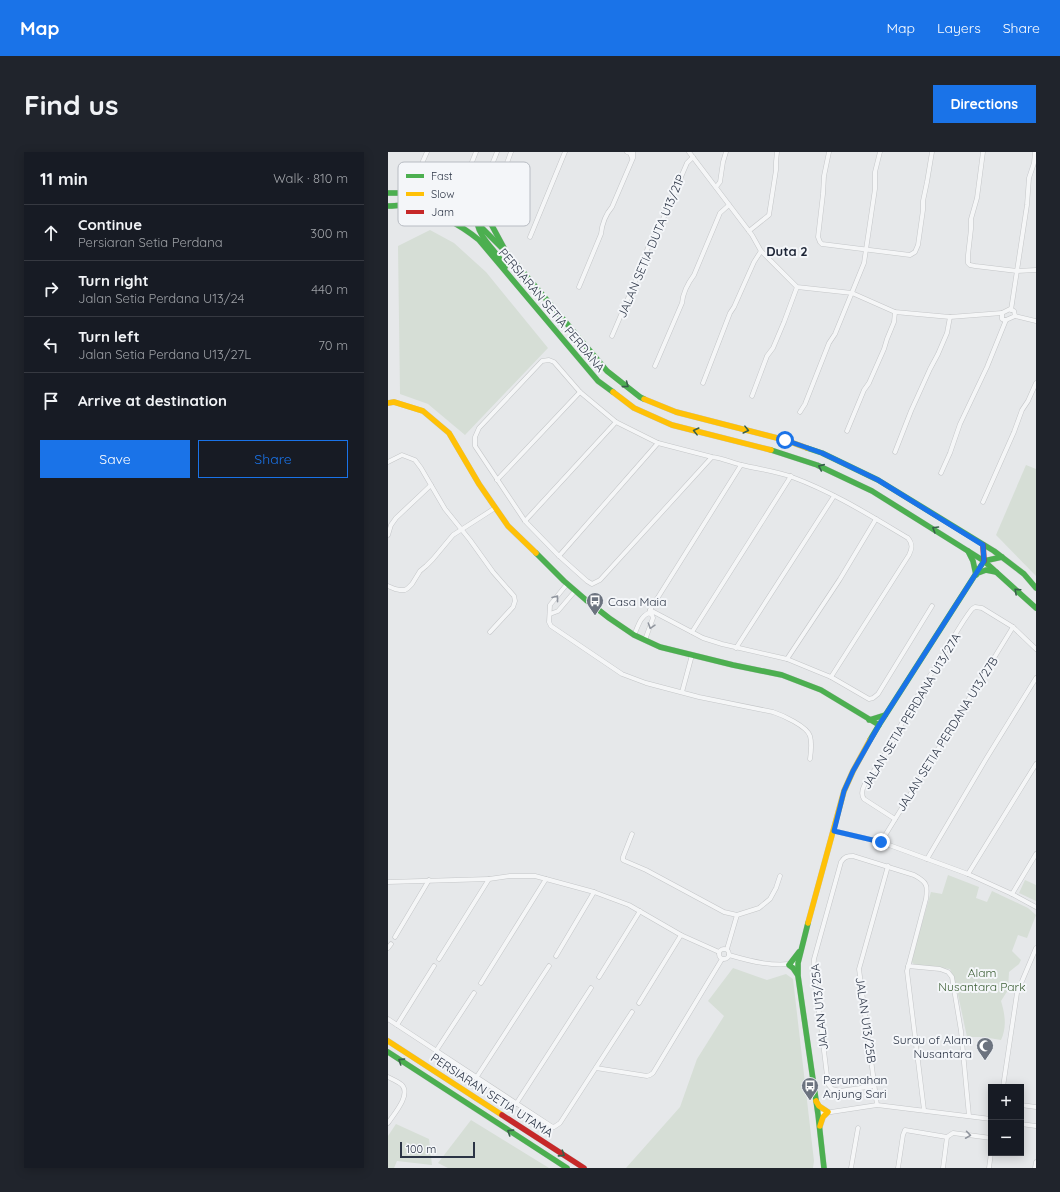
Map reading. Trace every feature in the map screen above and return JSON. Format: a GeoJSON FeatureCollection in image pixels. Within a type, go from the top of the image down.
{"type":"FeatureCollection","features":[{"type":"Feature","properties":{"kind":"main road","name":"PERSIARAN SETIA PERDANA"},"geometry":{"type":"LineString","coordinates":[[388,206],[398,205]]}},
{"type":"Feature","properties":{"kind":"main road","name":"PERSIARAN SETIA PERDANA"},"geometry":{"type":"LineString","coordinates":[[458,226],[478,240],[598,381],[634,408],[672,425],[782,452],[817,465],[872,491],[984,561],[1035,607]]}},
{"type":"Feature","properties":{"kind":"main road"},"geometry":{"type":"LineString","coordinates":[[477,226],[481,236],[500,257],[510,276]]}},
{"type":"Feature","properties":{"kind":"main road","name":"PERSIARAN SETIA PERDANA"},"geometry":{"type":"LineString","coordinates":[[480,226],[507,253],[607,371],[640,396],[676,412],[785,440],[822,453],[878,480],[1002,557],[1024,574],[1036,588]]}},
{"type":"Feature","properties":{"kind":"main road"},"geometry":{"type":"LineString","coordinates":[[492,226],[507,253]]}},
{"type":"Feature","properties":{"kind":"main road"},"geometry":{"type":"LineString","coordinates":[[388,403],[394,402],[404,404],[423,411],[449,433],[495,508],[517,537],[575,591],[609,618],[634,635],[660,647],[782,676],[821,690],[879,725]]}},
{"type":"Feature","properties":{"kind":"main road"},"geometry":{"type":"LineString","coordinates":[[824,1168],[818,1114],[798,976],[798,963],[801,950],[844,791],[853,771],[885,715],[984,561],[983,545]]}},
{"type":"Feature","properties":{"kind":"main road"},"geometry":{"type":"LineString","coordinates":[[968,550],[973,560],[976,575]]}},
{"type":"Feature","properties":{"kind":"main road"},"geometry":{"type":"LineString","coordinates":[[984,561],[1002,557]]}},
{"type":"Feature","properties":{"kind":"main road"},"geometry":{"type":"LineString","coordinates":[[976,575],[986,570],[991,570],[998,573]]}},
{"type":"Feature","properties":{"kind":"main road"},"geometry":{"type":"LineString","coordinates":[[869,720],[885,715]]}},
{"type":"Feature","properties":{"kind":"main road"},"geometry":{"type":"LineString","coordinates":[[869,720],[873,729],[873,736]]}},
{"type":"Feature","properties":{"kind":"main road"},"geometry":{"type":"LineString","coordinates":[[798,976],[789,965],[801,950]]}},
{"type":"Feature","properties":{"kind":"main road","name":"PERSIARAN SETIA UTAMA"},"geometry":{"type":"LineString","coordinates":[[388,1041],[584,1168]]}},
{"type":"Feature","properties":{"kind":"main road","name":"PERSIARAN SETIA UTAMA"},"geometry":{"type":"LineString","coordinates":[[388,1052],[567,1168]]}},
{"type":"Feature","properties":{"kind":"main road"},"geometry":{"type":"LineString","coordinates":[[816,1101],[828,1112],[823,1118],[820,1129]]}},
{"type":"Feature","properties":{"kind":"street"},"geometry":{"type":"LineString","coordinates":[[424,161],[427,152]]}},
{"type":"Feature","properties":{"kind":"street"},"geometry":{"type":"LineString","coordinates":[[472,162],[476,152]]}},
{"type":"Feature","properties":{"kind":"street"},"geometry":{"type":"LineString","coordinates":[[493,162],[497,152]]}},
{"type":"Feature","properties":{"kind":"street"},"geometry":{"type":"LineString","coordinates":[[507,162],[511,152]]}},
{"type":"Feature","properties":{"kind":"street"},"geometry":{"type":"LineString","coordinates":[[530,237],[565,152]]}},
{"type":"Feature","properties":{"kind":"street"},"geometry":{"type":"LineString","coordinates":[[627,152],[630,153],[633,158]]}},
{"type":"Feature","properties":{"kind":"street"},"geometry":{"type":"LineString","coordinates":[[579,287],[601,234],[602,225],[612,207],[633,158],[633,152]]}},
{"type":"Feature","properties":{"kind":"street"},"geometry":{"type":"LineString","coordinates":[[689,152],[749,232],[761,251],[797,287],[852,293],[895,312],[950,317],[1002,313],[1010,309],[1011,310]]}},
{"type":"Feature","properties":{"kind":"street"},"geometry":{"type":"LineString","coordinates":[[716,187],[720,182],[726,152]]}},
{"type":"Feature","properties":{"kind":"street"},"geometry":{"type":"LineString","coordinates":[[749,232],[769,215],[777,152]]}},
{"type":"Feature","properties":{"kind":"street"},"geometry":{"type":"LineString","coordinates":[[829,152],[824,176],[818,240],[822,244],[910,255],[915,252],[918,245],[923,201],[932,152]]}},
{"type":"Feature","properties":{"kind":"street"},"geometry":{"type":"LineString","coordinates":[[800,412],[805,404],[829,343],[835,334],[864,263],[875,189],[875,172],[880,152]]}},
{"type":"Feature","properties":{"kind":"street"},"geometry":{"type":"LineString","coordinates":[[983,152],[977,198],[971,219],[968,263],[975,266],[1017,272],[1036,270]]}},
{"type":"Feature","properties":{"kind":"street"},"geometry":{"type":"LineString","coordinates":[[1011,310],[1027,205],[1029,178],[1034,163],[1035,152]]}},
{"type":"Feature","properties":{"kind":"street","name":"JALAN SETIA DUTA U13/21P"},"geometry":{"type":"LineString","coordinates":[[612,336],[644,261],[651,239],[656,233],[687,163],[693,157]]}},
{"type":"Feature","properties":{"kind":"street"},"geometry":{"type":"LineString","coordinates":[[655,366],[682,302],[689,281],[694,275],[720,214],[729,205]]}},
{"type":"Feature","properties":{"kind":"street"},"geometry":{"type":"LineString","coordinates":[[703,383],[730,313],[754,262],[761,251]]}},
{"type":"Feature","properties":{"kind":"street"},"geometry":{"type":"LineString","coordinates":[[752,396],[767,356],[773,348],[797,287]]}},
{"type":"Feature","properties":{"kind":"street"},"geometry":{"type":"LineString","coordinates":[[1011,310],[1014,311],[1015,316]]}},
{"type":"Feature","properties":{"kind":"street"},"geometry":{"type":"LineString","coordinates":[[847,431],[864,390],[869,383],[884,349],[886,339],[894,322],[895,312]]}},
{"type":"Feature","properties":{"kind":"street"},"geometry":{"type":"LineString","coordinates":[[1002,313],[1002,318],[1006,320]]}},
{"type":"Feature","properties":{"kind":"street"},"geometry":{"type":"LineString","coordinates":[[941,473],[960,424],[987,367],[1006,320],[1015,316],[1036,322]]}},
{"type":"Feature","properties":{"kind":"street"},"geometry":{"type":"LineString","coordinates":[[895,452],[911,411],[941,347],[947,332],[950,317]]}},
{"type":"Feature","properties":{"kind":"street"},"geometry":{"type":"LineString","coordinates":[[712,457],[600,580],[592,584],[587,582],[559,556],[525,521],[475,446],[475,437],[479,428],[542,361],[549,360],[554,362],[580,392],[616,422],[658,443],[720,458],[741,465],[791,476],[856,506],[908,538],[912,545],[912,549],[831,677]]}},
{"type":"Feature","properties":{"kind":"street"},"geometry":{"type":"LineString","coordinates":[[983,502],[1014,432],[1022,410],[1036,383]]}},
{"type":"Feature","properties":{"kind":"street"},"geometry":{"type":"LineString","coordinates":[[497,480],[580,392]]}},
{"type":"Feature","properties":{"kind":"street"},"geometry":{"type":"LineString","coordinates":[[525,521],[616,422]]}},
{"type":"Feature","properties":{"kind":"street"},"geometry":{"type":"LineString","coordinates":[[559,556],[658,443]]}},
{"type":"Feature","properties":{"kind":"street"},"geometry":{"type":"LineString","coordinates":[[388,462],[402,455],[415,460],[445,509],[514,596],[513,607],[490,632]]}},
{"type":"Feature","properties":{"kind":"street"},"geometry":{"type":"LineString","coordinates":[[634,635],[644,614],[649,611],[741,465]]}},
{"type":"Feature","properties":{"kind":"street"},"geometry":{"type":"LineString","coordinates":[[692,632],[791,476]]}},
{"type":"Feature","properties":{"kind":"street"},"geometry":{"type":"LineString","coordinates":[[388,535],[391,525],[396,518],[431,486]]}},
{"type":"Feature","properties":{"kind":"street"},"geometry":{"type":"LineString","coordinates":[[736,648],[834,496]]}},
{"type":"Feature","properties":{"kind":"street"},"geometry":{"type":"LineString","coordinates":[[388,586],[400,590],[408,588],[420,571],[433,559],[453,535],[495,508]]}},
{"type":"Feature","properties":{"kind":"street"},"geometry":{"type":"LineString","coordinates":[[787,659],[840,579],[876,519]]}},
{"type":"Feature","properties":{"kind":"street"},"geometry":{"type":"LineString","coordinates":[[567,584],[550,604],[549,622],[551,626],[622,674],[646,683],[773,712],[780,715],[807,731],[810,737],[810,759]]}},
{"type":"Feature","properties":{"kind":"street"},"geometry":{"type":"LineString","coordinates":[[550,614],[558,611],[575,591]]}},
{"type":"Feature","properties":{"kind":"street"},"geometry":{"type":"LineString","coordinates":[[649,611],[692,632],[722,644],[787,659],[831,677],[869,699],[878,694],[932,606]]}},
{"type":"Feature","properties":{"kind":"street","name":"JALAN SETIA PERDANA U13/27A"},"geometry":{"type":"LineString","coordinates":[[895,819],[864,799],[862,796],[862,789],[878,766],[906,716],[970,612],[975,607],[982,608],[1013,627]]}},
{"type":"Feature","properties":{"kind":"street"},"geometry":{"type":"LineString","coordinates":[[646,640],[653,618],[649,611]]}},
{"type":"Feature","properties":{"kind":"street"},"geometry":{"type":"LineString","coordinates":[[1013,627],[1036,649]]}},
{"type":"Feature","properties":{"kind":"street","name":"JALAN SETIA PERDANA U13/27B"},"geometry":{"type":"LineString","coordinates":[[881,842],[1013,627]]}},
{"type":"Feature","properties":{"kind":"street"},"geometry":{"type":"LineString","coordinates":[[682,692],[692,655]]}},
{"type":"Feature","properties":{"kind":"street"},"geometry":{"type":"LineString","coordinates":[[927,859],[1036,678]]}},
{"type":"Feature","properties":{"kind":"street"},"geometry":{"type":"LineString","coordinates":[[968,874],[1036,764]]}},
{"type":"Feature","properties":{"kind":"street"},"geometry":{"type":"LineString","coordinates":[[834,831],[881,842],[968,874],[1012,894],[1036,907]]}},
{"type":"Feature","properties":{"kind":"street"},"geometry":{"type":"LineString","coordinates":[[632,834],[623,857],[625,862],[646,870],[724,912],[737,915],[758,908],[770,899],[780,876]]}},
{"type":"Feature","properties":{"kind":"street"},"geometry":{"type":"LineString","coordinates":[[1012,894],[1036,854]]}},
{"type":"Feature","properties":{"kind":"street","name":"JALAN U13/25A"},"geometry":{"type":"LineString","coordinates":[[874,1086],[840,1092],[832,1089],[828,1084],[813,966],[841,862],[844,858],[853,856],[888,866],[914,875],[923,880],[928,887],[908,966]]}},
{"type":"Feature","properties":{"kind":"street","name":"JALAN U13/25B"},"geometry":{"type":"LineString","coordinates":[[877,1104],[859,969],[888,866]]}},
{"type":"Feature","properties":{"kind":"street"},"geometry":{"type":"LineString","coordinates":[[388,882],[535,876],[594,892],[622,902],[681,935],[719,952]]}},
{"type":"Feature","properties":{"kind":"street"},"geometry":{"type":"LineString","coordinates":[[439,959],[489,878]]}},
{"type":"Feature","properties":{"kind":"street"},"geometry":{"type":"LineString","coordinates":[[480,983],[546,879]]}},
{"type":"Feature","properties":{"kind":"street"},"geometry":{"type":"LineString","coordinates":[[395,936],[429,880]]}},
{"type":"Feature","properties":{"kind":"street"},"geometry":{"type":"LineString","coordinates":[[556,956],[594,892]]}},
{"type":"Feature","properties":{"kind":"street"},"geometry":{"type":"LineString","coordinates":[[599,977],[640,911]]}},
{"type":"Feature","properties":{"kind":"street"},"geometry":{"type":"LineString","coordinates":[[729,955],[727,949],[737,915]]}},
{"type":"Feature","properties":{"kind":"street"},"geometry":{"type":"LineString","coordinates":[[639,1003],[681,935]]}},
{"type":"Feature","properties":{"kind":"street"},"geometry":{"type":"LineString","coordinates":[[388,948],[391,944]]}},
{"type":"Feature","properties":{"kind":"street"},"geometry":{"type":"LineString","coordinates":[[1003,1084],[1017,993],[1036,948]]}},
{"type":"Feature","properties":{"kind":"street"},"geometry":{"type":"LineString","coordinates":[[719,952],[722,949],[727,949]]}},
{"type":"Feature","properties":{"kind":"street"},"geometry":{"type":"LineString","coordinates":[[719,952],[719,956],[722,959]]}},
{"type":"Feature","properties":{"kind":"street"},"geometry":{"type":"LineString","coordinates":[[596,1068],[650,1076],[722,959],[729,955]]}},
{"type":"Feature","properties":{"kind":"street"},"geometry":{"type":"LineString","coordinates":[[729,955],[759,964],[789,965],[798,963]]}},
{"type":"Feature","properties":{"kind":"street"},"geometry":{"type":"LineString","coordinates":[[397,1025],[434,966]]}},
{"type":"Feature","properties":{"kind":"street"},"geometry":{"type":"LineString","coordinates":[[476,1078],[549,966]]}},
{"type":"Feature","properties":{"kind":"street"},"geometry":{"type":"LineString","coordinates":[[924,1110],[907,971],[908,966],[940,969],[948,972],[952,977],[960,1031],[969,1116]]}},
{"type":"Feature","properties":{"kind":"street"},"geometry":{"type":"LineString","coordinates":[[516,1104],[591,988]]}},
{"type":"Feature","properties":{"kind":"street"},"geometry":{"type":"LineString","coordinates":[[436,1051],[474,993]]}},
{"type":"Feature","properties":{"kind":"street"},"geometry":{"type":"LineString","coordinates":[[388,1019],[476,1078],[554,1127],[560,1123],[632,1012]]}},
{"type":"Feature","properties":{"kind":"street"},"geometry":{"type":"LineString","coordinates":[[388,1076],[402,1085],[405,1091],[404,1097],[388,1123]]}},
{"type":"Feature","properties":{"kind":"street"},"geometry":{"type":"LineString","coordinates":[[818,1114],[877,1104],[988,1119]]}},
{"type":"Feature","properties":{"kind":"street"},"geometry":{"type":"LineString","coordinates":[[1024,1105],[1036,1107]]}},
{"type":"Feature","properties":{"kind":"street"},"geometry":{"type":"LineString","coordinates":[[1024,1124],[1036,1126]]}},
{"type":"Feature","properties":{"kind":"street"},"geometry":{"type":"LineString","coordinates":[[851,1168],[858,1128]]}},
{"type":"Feature","properties":{"kind":"street"},"geometry":{"type":"LineString","coordinates":[[898,1168],[905,1130],[947,1137],[953,1133],[988,1138]]}},
{"type":"Feature","properties":{"kind":"street"},"geometry":{"type":"LineString","coordinates":[[943,1168],[947,1137]]}},
{"type":"Feature","properties":{"kind":"street"},"geometry":{"type":"LineString","coordinates":[[989,1168],[991,1156]]}},
{"type":"Feature","properties":{"kind":"street"},"geometry":{"type":"LineString","coordinates":[[1035,1168],[1036,1162]]}},
{"type":"Feature","properties":{"kind":"green space"},"geometry":{"type":"Polygon","coordinates":[[[430,230],[454,243],[486,272],[548,348],[465,435],[428,404],[400,394],[398,246],[430,230]]]}},
{"type":"Feature","properties":{"kind":"green space"},"geometry":{"type":"Polygon","coordinates":[[[1026,465],[1036,469],[1036,576],[996,535],[1026,465]]]}},
{"type":"Feature","properties":{"kind":"green space","name":"Alam Nusantara Park"},"geometry":{"type":"Polygon","coordinates":[[[948,875],[979,887],[976,898],[987,902],[992,891],[1028,908],[1036,915],[1027,938],[1018,935],[1012,951],[1021,960],[1019,964],[1009,972],[1008,990],[1001,1001],[1005,1020],[1001,1040],[983,1037],[967,1037],[956,985],[950,969],[922,966],[916,967],[911,961],[931,892],[942,894],[948,875]]]}},
{"type":"Feature","properties":{"kind":"green space"},"geometry":{"type":"Polygon","coordinates":[[[1025,880],[1036,885],[1036,901],[1019,893],[1025,880]]]}},
{"type":"Feature","properties":{"kind":"green space"},"geometry":{"type":"Polygon","coordinates":[[[733,968],[767,980],[786,974],[793,979],[814,1161],[813,1168],[626,1168],[680,1107],[697,1059],[724,1016],[708,1001],[733,968]]]}},
{"type":"Feature","properties":{"kind":"green space"},"geometry":{"type":"Polygon","coordinates":[[[471,1120],[549,1168],[448,1168],[438,1163],[471,1120]]]}},
{"type":"Feature","properties":{"kind":"green space"},"geometry":{"type":"Polygon","coordinates":[[[396,1124],[429,1139],[432,1165],[397,1161],[394,1168],[388,1168],[388,1136],[396,1124]]]}},
{"type":"Feature","properties":{"kind":"traffic: fast"},"geometry":{"type":"LineString","coordinates":[[388,193],[398,193]]}},
{"type":"Feature","properties":{"kind":"traffic: fast"},"geometry":{"type":"LineString","coordinates":[[388,206],[398,205]]}},
{"type":"Feature","properties":{"kind":"traffic: fast"},"geometry":{"type":"LineString","coordinates":[[458,226],[479,240],[598,381],[613,392]]}},
{"type":"Feature","properties":{"kind":"traffic: fast"},"geometry":{"type":"LineString","coordinates":[[478,226],[482,235],[505,267]]}},
{"type":"Feature","properties":{"kind":"traffic: fast"},"geometry":{"type":"LineString","coordinates":[[480,226],[507,253],[607,371],[644,399]]}},
{"type":"Feature","properties":{"kind":"traffic: fast"},"geometry":{"type":"LineString","coordinates":[[492,226],[504,248]]}},
{"type":"Feature","properties":{"kind":"traffic: fast"},"geometry":{"type":"LineString","coordinates":[[807,448],[822,453],[878,480],[994,551],[1024,574],[1036,588]]}},
{"type":"Feature","properties":{"kind":"traffic: fast"},"geometry":{"type":"LineString","coordinates":[[771,450],[817,465],[872,491],[984,561],[1036,608]]}},
{"type":"Feature","properties":{"kind":"traffic: fast"},"geometry":{"type":"LineString","coordinates":[[968,551],[973,561],[976,575]]}},
{"type":"Feature","properties":{"kind":"traffic: fast"},"geometry":{"type":"LineString","coordinates":[[536,553],[564,581],[586,600],[634,635],[660,647],[733,665],[782,675],[821,690],[879,725]]}},
{"type":"Feature","properties":{"kind":"traffic: fast"},"geometry":{"type":"LineString","coordinates":[[984,561],[1002,557]]}},
{"type":"Feature","properties":{"kind":"traffic: fast"},"geometry":{"type":"LineString","coordinates":[[870,740],[984,561]]}},
{"type":"Feature","properties":{"kind":"traffic: fast"},"geometry":{"type":"LineString","coordinates":[[978,573],[986,570],[996,572]]}},
{"type":"Feature","properties":{"kind":"traffic: fast"},"geometry":{"type":"LineString","coordinates":[[869,720],[885,715]]}},
{"type":"Feature","properties":{"kind":"traffic: fast"},"geometry":{"type":"LineString","coordinates":[[808,923],[798,963],[798,976],[818,1114],[824,1168]]}},
{"type":"Feature","properties":{"kind":"traffic: fast"},"geometry":{"type":"LineString","coordinates":[[797,974],[789,965],[799,952]]}},
{"type":"Feature","properties":{"kind":"traffic: fast"},"geometry":{"type":"LineString","coordinates":[[388,1052],[567,1168]]}},
{"type":"Feature","properties":{"kind":"traffic: slow"},"geometry":{"type":"LineString","coordinates":[[613,392],[634,408],[672,425],[771,450]]}},
{"type":"Feature","properties":{"kind":"traffic: slow"},"geometry":{"type":"LineString","coordinates":[[644,399],[676,412],[785,440],[807,448]]}},
{"type":"Feature","properties":{"kind":"traffic: slow"},"geometry":{"type":"LineString","coordinates":[[388,403],[394,402],[423,411],[449,433],[479,484],[508,526],[536,553]]}},
{"type":"Feature","properties":{"kind":"traffic: slow"},"geometry":{"type":"LineString","coordinates":[[808,923],[844,791],[870,740]]}},
{"type":"Feature","properties":{"kind":"traffic: slow"},"geometry":{"type":"LineString","coordinates":[[388,1041],[502,1115]]}},
{"type":"Feature","properties":{"kind":"traffic: slow"},"geometry":{"type":"LineString","coordinates":[[816,1101],[819,1106],[828,1112],[823,1117],[820,1126]]}},
{"type":"Feature","properties":{"kind":"traffic: jam"},"geometry":{"type":"LineString","coordinates":[[983,545],[984,561]]}},
{"type":"Feature","properties":{"kind":"traffic: jam"},"geometry":{"type":"LineString","coordinates":[[502,1115],[584,1168]]}},
{"type":"Feature","properties":{"kind":"place","name":"Casa Maia"},"geometry":{"type":"Point","coordinates":[595,616]}},
{"type":"Feature","properties":{"kind":"place","name":"Surau of Alam Nusantara"},"geometry":{"type":"Point","coordinates":[985,1061]}},
{"type":"Feature","properties":{"kind":"place","name":"Perumahan Anjung Sari"},"geometry":{"type":"Point","coordinates":[810,1101]}},
{"type":"Feature","properties":{"kind":"district","name":"Duta 2"},"geometry":{"type":"Point","coordinates":[787,251]}},
{"type":"Feature","properties":{"kind":"route"},"geometry":{"type":"LineString","coordinates":[[785,440],[822,453],[878,480],[983,545],[984,561],[879,725],[853,771],[844,791],[834,831],[881,842]]}}]}
